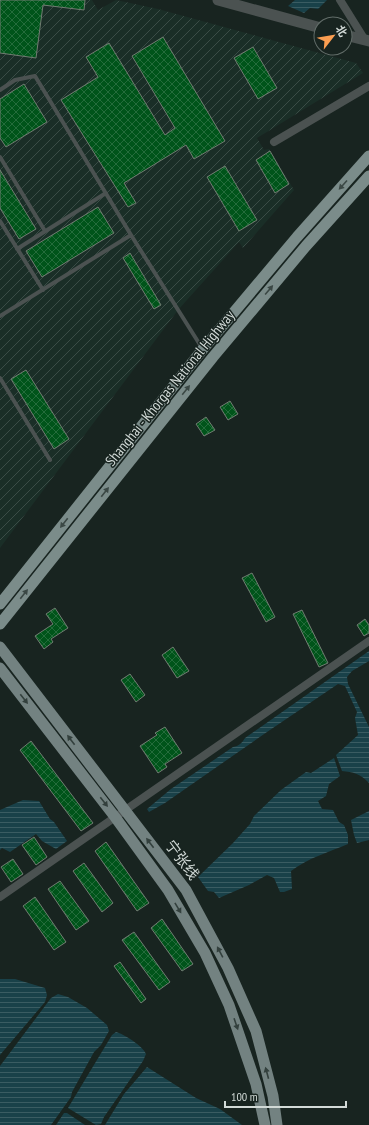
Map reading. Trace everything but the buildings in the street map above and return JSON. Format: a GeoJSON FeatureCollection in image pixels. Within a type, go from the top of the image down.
{"type":"FeatureCollection","features":[{"type":"Feature","properties":{"kind":"highway","name":"Shanghai - Khorgas National Highway"},"geometry":{"type":"LineString","coordinates":[[0,604],[203,349],[297,237],[369,156]]}},
{"type":"Feature","properties":{"kind":"highway","name":"Shanghai - Khorgas National Highway"},"geometry":{"type":"LineString","coordinates":[[0,624],[213,357],[306,246],[369,176]]}},
{"type":"Feature","properties":{"kind":"highway"},"geometry":{"type":"LineString","coordinates":[[203,349],[213,357]]}},
{"type":"Feature","properties":{"kind":"main road","name":"宁张线"},"geometry":{"type":"LineString","coordinates":[[0,647],[186,890],[228,968],[256,1031],[273,1096],[277,1125]]}},
{"type":"Feature","properties":{"kind":"main road","name":"宁张线"},"geometry":{"type":"LineString","coordinates":[[0,668],[115,817],[168,890],[205,953],[229,1005],[256,1084],[265,1125]]}},
{"type":"Feature","properties":{"kind":"street"},"geometry":{"type":"LineString","coordinates":[[218,0],[313,26]]}},
{"type":"Feature","properties":{"kind":"street"},"geometry":{"type":"LineString","coordinates":[[340,0],[367,41]]}},
{"type":"Feature","properties":{"kind":"street"},"geometry":{"type":"LineString","coordinates":[[353,37],[367,41]]}},
{"type":"Feature","properties":{"kind":"street"},"geometry":{"type":"LineString","coordinates":[[274,142],[369,86]]}},
{"type":"Feature","properties":{"kind":"street"},"geometry":{"type":"LineString","coordinates":[[0,897],[369,641]]}},
{"type":"Feature","properties":{"kind":"lane"},"geometry":{"type":"LineString","coordinates":[[0,90],[15,80],[35,76],[131,235],[203,349]]}},
{"type":"Feature","properties":{"kind":"lane"},"geometry":{"type":"LineString","coordinates":[[0,157],[45,231]]}},
{"type":"Feature","properties":{"kind":"lane"},"geometry":{"type":"LineString","coordinates":[[17,249],[106,193]]}},
{"type":"Feature","properties":{"kind":"lane"},"geometry":{"type":"LineString","coordinates":[[0,221],[42,290]]}},
{"type":"Feature","properties":{"kind":"lane"},"geometry":{"type":"LineString","coordinates":[[0,316],[131,235]]}},
{"type":"Feature","properties":{"kind":"lane"},"geometry":{"type":"LineString","coordinates":[[0,378],[50,460]]}},
{"type":"Feature","properties":{"kind":"shaded area"},"geometry":{"type":"Polygon","coordinates":[[[0,0],[92,0],[98,10],[116,0],[158,9],[313,51],[313,56],[330,56],[356,63],[363,73],[257,138],[264,150],[269,149],[294,190],[243,248],[239,242],[178,310],[0,548],[0,0]]]}},
{"type":"Feature","properties":{"kind":"water"},"geometry":{"type":"Polygon","coordinates":[[[295,0],[327,0],[318,9],[310,8],[304,13],[288,6],[295,0]]]}},
{"type":"Feature","properties":{"kind":"water"},"geometry":{"type":"Polygon","coordinates":[[[369,651],[369,661],[352,671],[347,677],[348,684],[369,727],[369,783],[357,774],[342,771],[336,755],[358,735],[355,718],[357,712],[345,686],[338,684],[165,803],[149,812],[147,809],[171,789],[233,747],[240,744],[245,738],[369,651]]]}},
{"type":"Feature","properties":{"kind":"water"},"geometry":{"type":"Polygon","coordinates":[[[334,758],[340,776],[329,784],[326,796],[318,801],[322,809],[333,810],[339,822],[344,825],[348,835],[348,844],[311,859],[291,871],[292,889],[284,892],[280,892],[274,878],[267,875],[249,885],[219,898],[214,892],[208,891],[198,877],[233,843],[250,824],[254,816],[281,790],[306,772],[311,773],[334,758]]]}},
{"type":"Feature","properties":{"kind":"water"},"geometry":{"type":"Polygon","coordinates":[[[23,800],[39,801],[50,819],[54,822],[67,841],[56,849],[42,841],[36,834],[10,852],[2,848],[0,850],[0,810],[23,800]]]}},
{"type":"Feature","properties":{"kind":"water"},"geometry":{"type":"Polygon","coordinates":[[[369,811],[369,840],[357,843],[351,820],[369,811]]]}},
{"type":"Feature","properties":{"kind":"water"},"geometry":{"type":"Polygon","coordinates":[[[0,979],[15,979],[45,988],[47,995],[45,1002],[0,1055],[0,979]]]}},
{"type":"Feature","properties":{"kind":"water"},"geometry":{"type":"Polygon","coordinates":[[[58,994],[68,997],[87,1008],[107,1025],[109,1031],[101,1045],[94,1052],[72,1092],[71,1097],[51,1125],[0,1125],[0,1066],[51,998],[58,994]]]}},
{"type":"Feature","properties":{"kind":"water"},"geometry":{"type":"Polygon","coordinates":[[[116,1032],[133,1041],[141,1047],[146,1054],[143,1061],[104,1117],[101,1124],[96,1125],[68,1108],[112,1035],[116,1032]]]}},
{"type":"Feature","properties":{"kind":"water"},"geometry":{"type":"Polygon","coordinates":[[[147,1067],[196,1098],[220,1109],[242,1125],[105,1125],[124,1094],[147,1067]]]}},
{"type":"Feature","properties":{"kind":"water"},"geometry":{"type":"Polygon","coordinates":[[[64,1113],[67,1113],[85,1125],[56,1125],[64,1113]]]}}]}
